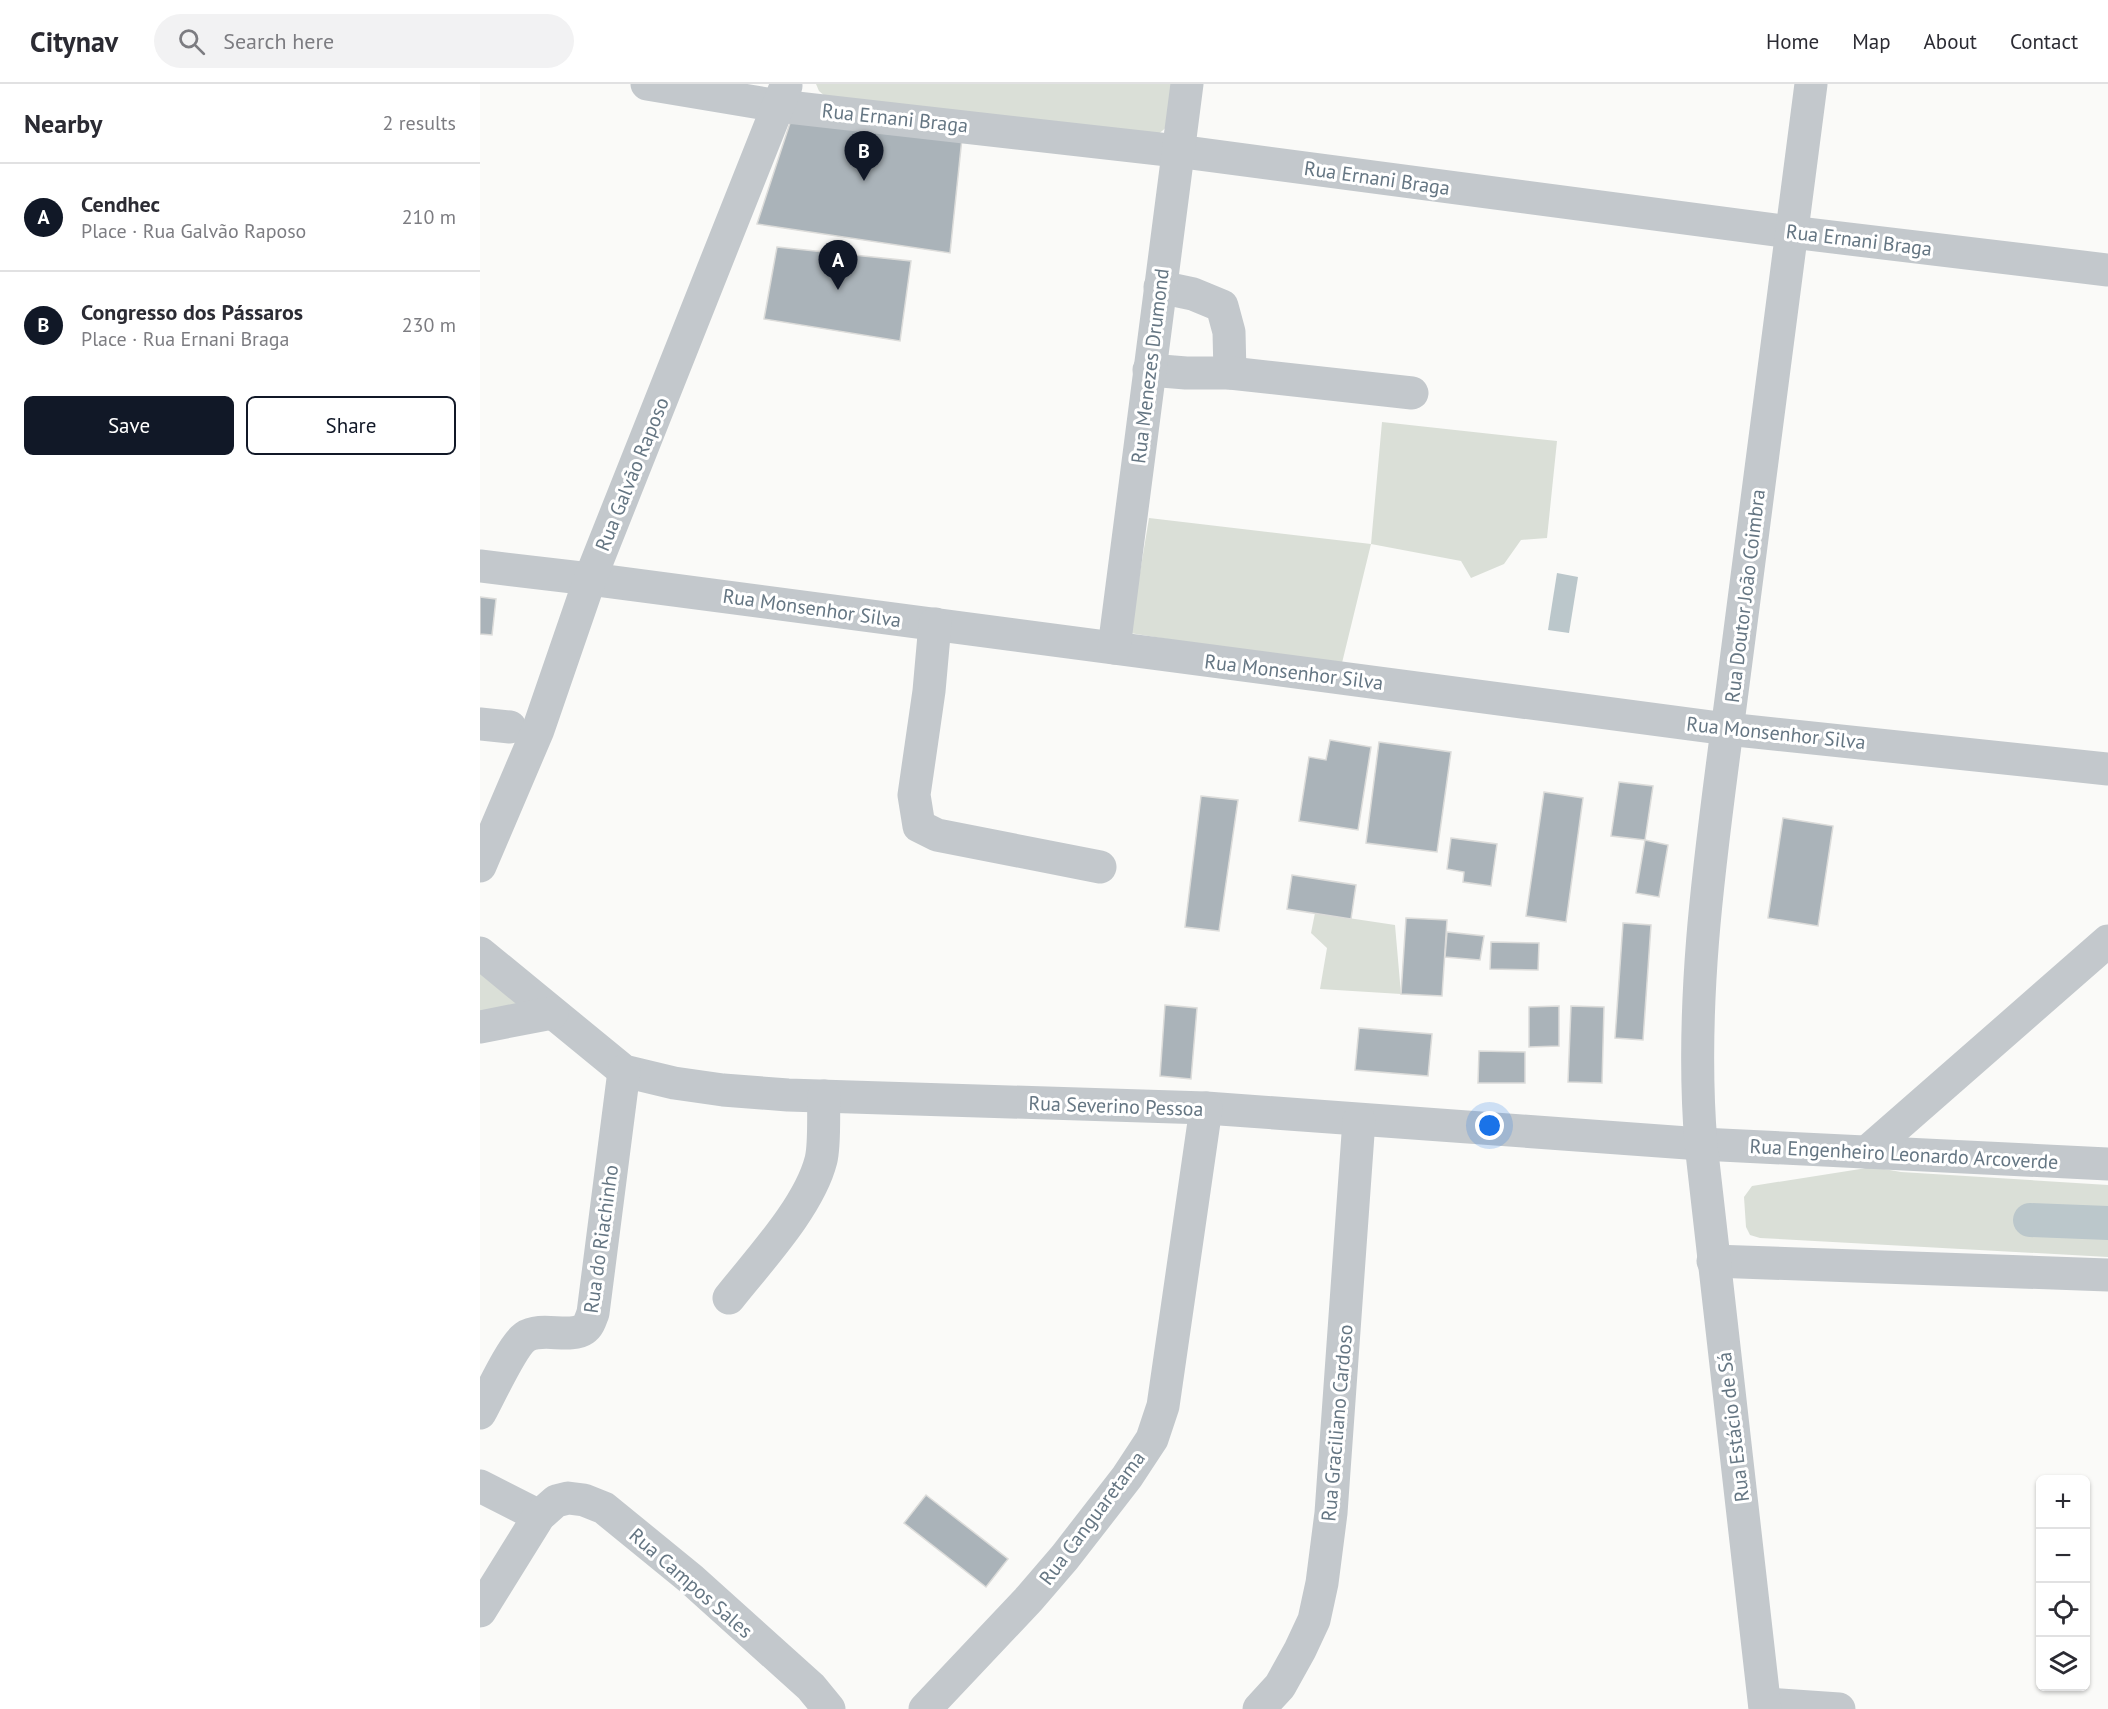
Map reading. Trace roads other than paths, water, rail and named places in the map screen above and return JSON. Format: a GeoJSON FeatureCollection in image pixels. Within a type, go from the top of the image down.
{"type":"FeatureCollection","features":[{"type":"Feature","properties":{"kind":"street","name":"Rua Ernani Braga"},"geometry":{"type":"LineString","coordinates":[[647,84],[783,95],[1177,151],[1791,232],[2108,270]]}},
{"type":"Feature","properties":{"kind":"street","name":"Rua Menezes Drumond"},"geometry":{"type":"LineString","coordinates":[[1114,648],[1187,84]]}},
{"type":"Feature","properties":{"kind":"street","name":"Rua Doutor João Coimbra"},"geometry":{"type":"LineString","coordinates":[[1701,1144],[1697,1097],[1697,1041],[1702,940],[1727,729],[1811,84]]}},
{"type":"Feature","properties":{"kind":"street","name":"Rua Galvão Raposo"},"geometry":{"type":"LineString","coordinates":[[480,866],[538,730],[590,579],[783,95]]}},
{"type":"Feature","properties":{"kind":"street"},"geometry":{"type":"LineString","coordinates":[[1160,287],[1193,294],[1222,306],[1229,333],[1230,373]]}},
{"type":"Feature","properties":{"kind":"street"},"geometry":{"type":"LineString","coordinates":[[1149,370],[1230,373],[1412,393]]}},
{"type":"Feature","properties":{"kind":"street","name":"Rua Monsenhor Silva"},"geometry":{"type":"LineString","coordinates":[[480,566],[1727,729],[2108,769]]}},
{"type":"Feature","properties":{"kind":"street"},"geometry":{"type":"LineString","coordinates":[[935,624],[929,691],[914,795],[920,826],[937,835],[1100,867]]}},
{"type":"Feature","properties":{"kind":"street"},"geometry":{"type":"LineString","coordinates":[[1867,1152],[2108,941]]}},
{"type":"Feature","properties":{"kind":"street","name":"Rua Severino Pessoa"},"geometry":{"type":"LineString","coordinates":[[480,953],[624,1071],[654,1079],[723,1090],[1206,1108],[1701,1144]]}},
{"type":"Feature","properties":{"kind":"street"},"geometry":{"type":"LineString","coordinates":[[480,1027],[552,1012]]}},
{"type":"Feature","properties":{"kind":"street","name":"Rua do Riachinho"},"geometry":{"type":"LineString","coordinates":[[480,1413],[524,1337],[533,1334],[574,1332],[588,1326],[593,1313],[624,1071]]}},
{"type":"Feature","properties":{"kind":"street"},"geometry":{"type":"LineString","coordinates":[[729,1298],[807,1195],[822,1160],[824,1095]]}},
{"type":"Feature","properties":{"kind":"street","name":"Rua Canguaretama"},"geometry":{"type":"LineString","coordinates":[[925,1709],[1028,1600],[1065,1557],[1127,1477],[1152,1439],[1163,1406],[1206,1108]]}},
{"type":"Feature","properties":{"kind":"street","name":"Rua Graciliano Cardoso"},"geometry":{"type":"LineString","coordinates":[[1259,1709],[1280,1686],[1300,1650],[1314,1620],[1322,1582],[1331,1513],[1359,1120]]}},
{"type":"Feature","properties":{"kind":"street","name":"Rua Engenheiro Leonardo Arcoverde"},"geometry":{"type":"LineString","coordinates":[[1701,1144],[2108,1164]]}},
{"type":"Feature","properties":{"kind":"street","name":"Rua Estácio de Sá"},"geometry":{"type":"LineString","coordinates":[[1701,1144],[1765,1706]]}},
{"type":"Feature","properties":{"kind":"street"},"geometry":{"type":"LineString","coordinates":[[1713,1261],[2108,1275]]}},
{"type":"Feature","properties":{"kind":"street"},"geometry":{"type":"LineString","coordinates":[[480,1486],[539,1516],[480,1611]]}},
{"type":"Feature","properties":{"kind":"street","name":"Rua Campos Sales"},"geometry":{"type":"LineString","coordinates":[[539,1516],[556,1502],[568,1498],[584,1500],[604,1508],[691,1579],[811,1687],[829,1709]]}},
{"type":"Feature","properties":{"kind":"street"},"geometry":{"type":"LineString","coordinates":[[1765,1706],[1839,1709]]}},
{"type":"Feature","properties":{"kind":"waterway"},"geometry":{"type":"LineString","coordinates":[[2030,1220],[2108,1223]]}},
{"type":"Feature","properties":{"kind":"place","name":"Congresso dos Pássaros"},"geometry":{"type":"Point","coordinates":[864,181]}},
{"type":"Feature","properties":{"kind":"place","name":"Cendhec"},"geometry":{"type":"Point","coordinates":[838,290]}}]}
